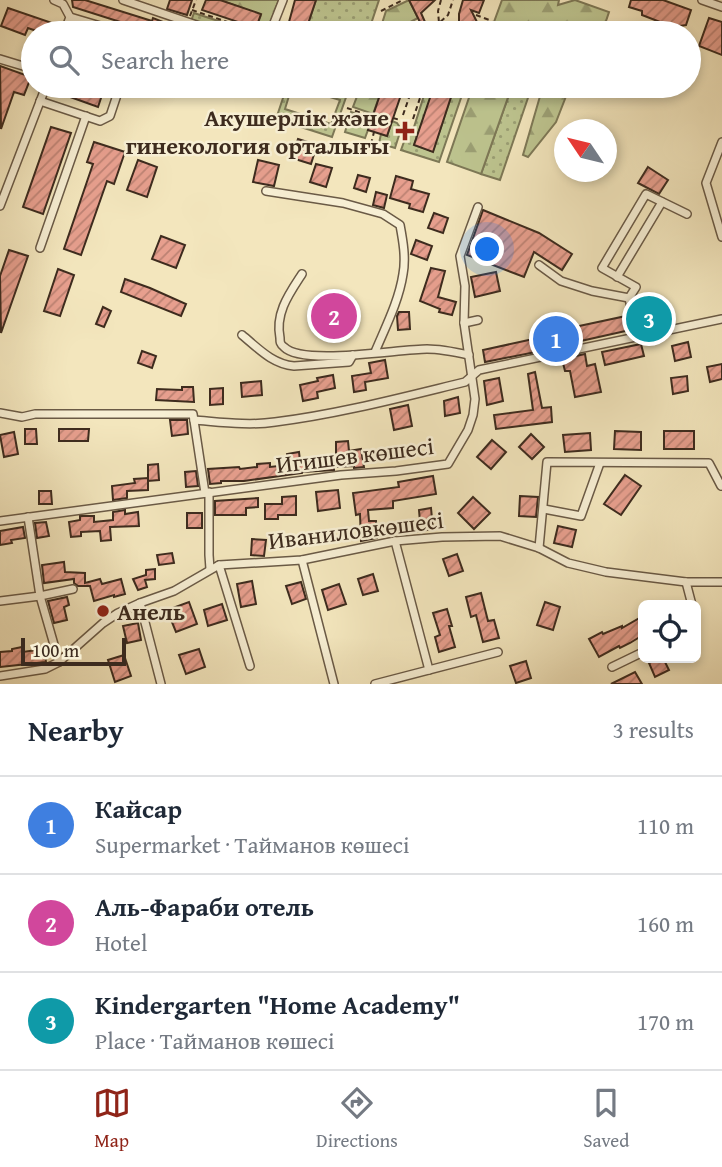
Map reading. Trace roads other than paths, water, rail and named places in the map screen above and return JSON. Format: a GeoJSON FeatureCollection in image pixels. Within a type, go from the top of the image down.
{"type":"FeatureCollection","features":[{"type":"Feature","properties":{"kind":"street"},"geometry":{"type":"LineString","coordinates":[[54,0],[63,4],[70,17],[84,21]]}},
{"type":"Feature","properties":{"kind":"street"},"geometry":{"type":"LineString","coordinates":[[124,0],[185,21]]}},
{"type":"Feature","properties":{"kind":"street"},"geometry":{"type":"LineString","coordinates":[[275,21],[283,0]]}},
{"type":"Feature","properties":{"kind":"street"},"geometry":{"type":"LineString","coordinates":[[702,0],[722,6]]}},
{"type":"Feature","properties":{"kind":"street"},"geometry":{"type":"LineString","coordinates":[[68,21],[70,17]]}},
{"type":"Feature","properties":{"kind":"street"},"geometry":{"type":"LineString","coordinates":[[0,59],[21,65]]}},
{"type":"Feature","properties":{"kind":"street"},"geometry":{"type":"LineString","coordinates":[[0,206],[41,98]]}},
{"type":"Feature","properties":{"kind":"street"},"geometry":{"type":"LineString","coordinates":[[40,101],[100,121],[110,116],[116,98]]}},
{"type":"Feature","properties":{"kind":"street"},"geometry":{"type":"LineString","coordinates":[[40,248],[86,116]]}},
{"type":"Feature","properties":{"kind":"street"},"geometry":{"type":"LineString","coordinates":[[722,142],[706,183],[722,237]]}},
{"type":"Feature","properties":{"kind":"street"},"geometry":{"type":"LineString","coordinates":[[266,191],[343,203],[383,214],[400,225],[404,244],[404,274],[375,352]]}},
{"type":"Feature","properties":{"kind":"street"},"geometry":{"type":"LineString","coordinates":[[636,336],[629,298],[636,287],[602,268],[646,194],[687,214]]}},
{"type":"Feature","properties":{"kind":"street"},"geometry":{"type":"LineString","coordinates":[[617,277],[662,202]]}},
{"type":"Feature","properties":{"kind":"street","name":"Игишев көшесі"},"geometry":{"type":"LineString","coordinates":[[0,521],[341,475],[448,464],[468,430],[475,398],[464,323],[465,286],[460,257],[478,207]]}},
{"type":"Feature","properties":{"kind":"street"},"geometry":{"type":"LineString","coordinates":[[539,265],[561,281],[592,291],[629,298]]}},
{"type":"Feature","properties":{"kind":"street"},"geometry":{"type":"LineString","coordinates":[[302,274],[285,300],[278,322],[284,348],[302,355],[353,355],[429,349],[469,355]]}},
{"type":"Feature","properties":{"kind":"street"},"geometry":{"type":"LineString","coordinates":[[194,420],[274,423],[466,382],[479,370],[722,319]]}},
{"type":"Feature","properties":{"kind":"street"},"geometry":{"type":"LineString","coordinates":[[464,323],[478,320]]}},
{"type":"Feature","properties":{"kind":"street"},"geometry":{"type":"LineString","coordinates":[[242,335],[275,362],[286,366],[349,362],[353,355]]}},
{"type":"Feature","properties":{"kind":"street"},"geometry":{"type":"LineString","coordinates":[[0,412],[22,417],[35,414],[193,414],[207,493],[211,569]]}},
{"type":"Feature","properties":{"kind":"street"},"geometry":{"type":"LineString","coordinates":[[539,548],[547,462],[709,463],[721,486]]}},
{"type":"Feature","properties":{"kind":"street"},"geometry":{"type":"LineString","coordinates":[[544,509],[581,516],[600,463]]}},
{"type":"Feature","properties":{"kind":"street"},"geometry":{"type":"LineString","coordinates":[[28,517],[40,596],[59,662]]}},
{"type":"Feature","properties":{"kind":"street","name":"Иваниловкөшесі"},"geometry":{"type":"LineString","coordinates":[[0,676],[45,669],[59,662],[103,622],[139,603],[174,591],[219,565],[302,561],[395,541],[500,536],[539,548],[568,563],[606,572],[686,582],[722,582]]}},
{"type":"Feature","properties":{"kind":"street"},"geometry":{"type":"LineString","coordinates":[[395,541],[429,670]]}},
{"type":"Feature","properties":{"kind":"street"},"geometry":{"type":"LineString","coordinates":[[302,561],[334,684]]}},
{"type":"Feature","properties":{"kind":"street"},"geometry":{"type":"LineString","coordinates":[[219,565],[250,666]]}},
{"type":"Feature","properties":{"kind":"street"},"geometry":{"type":"LineString","coordinates":[[686,582],[691,600]]}},
{"type":"Feature","properties":{"kind":"street"},"geometry":{"type":"LineString","coordinates":[[0,601],[73,589]]}},
{"type":"Feature","properties":{"kind":"street"},"geometry":{"type":"LineString","coordinates":[[139,603],[161,684]]}},
{"type":"Feature","properties":{"kind":"street"},"geometry":{"type":"LineString","coordinates":[[375,684],[498,652]]}},
{"type":"Feature","properties":{"kind":"street"},"geometry":{"type":"LineString","coordinates":[[612,667],[638,654]]}},
{"type":"Feature","properties":{"kind":"place","name":"Акушерлік және гинекология орталығы"},"geometry":{"type":"Point","coordinates":[405,131]}},
{"type":"Feature","properties":{"kind":"place","name":"Аль-Фараби отель"},"geometry":{"type":"Point","coordinates":[334,316]}},
{"type":"Feature","properties":{"kind":"place","name":"Kindergarten \"Home Academy\""},"geometry":{"type":"Point","coordinates":[649,319]}},
{"type":"Feature","properties":{"kind":"place","name":"Кайсар"},"geometry":{"type":"Point","coordinates":[556,339]}},
{"type":"Feature","properties":{"kind":"place","name":"Анель"},"geometry":{"type":"Point","coordinates":[103,611]}}]}
